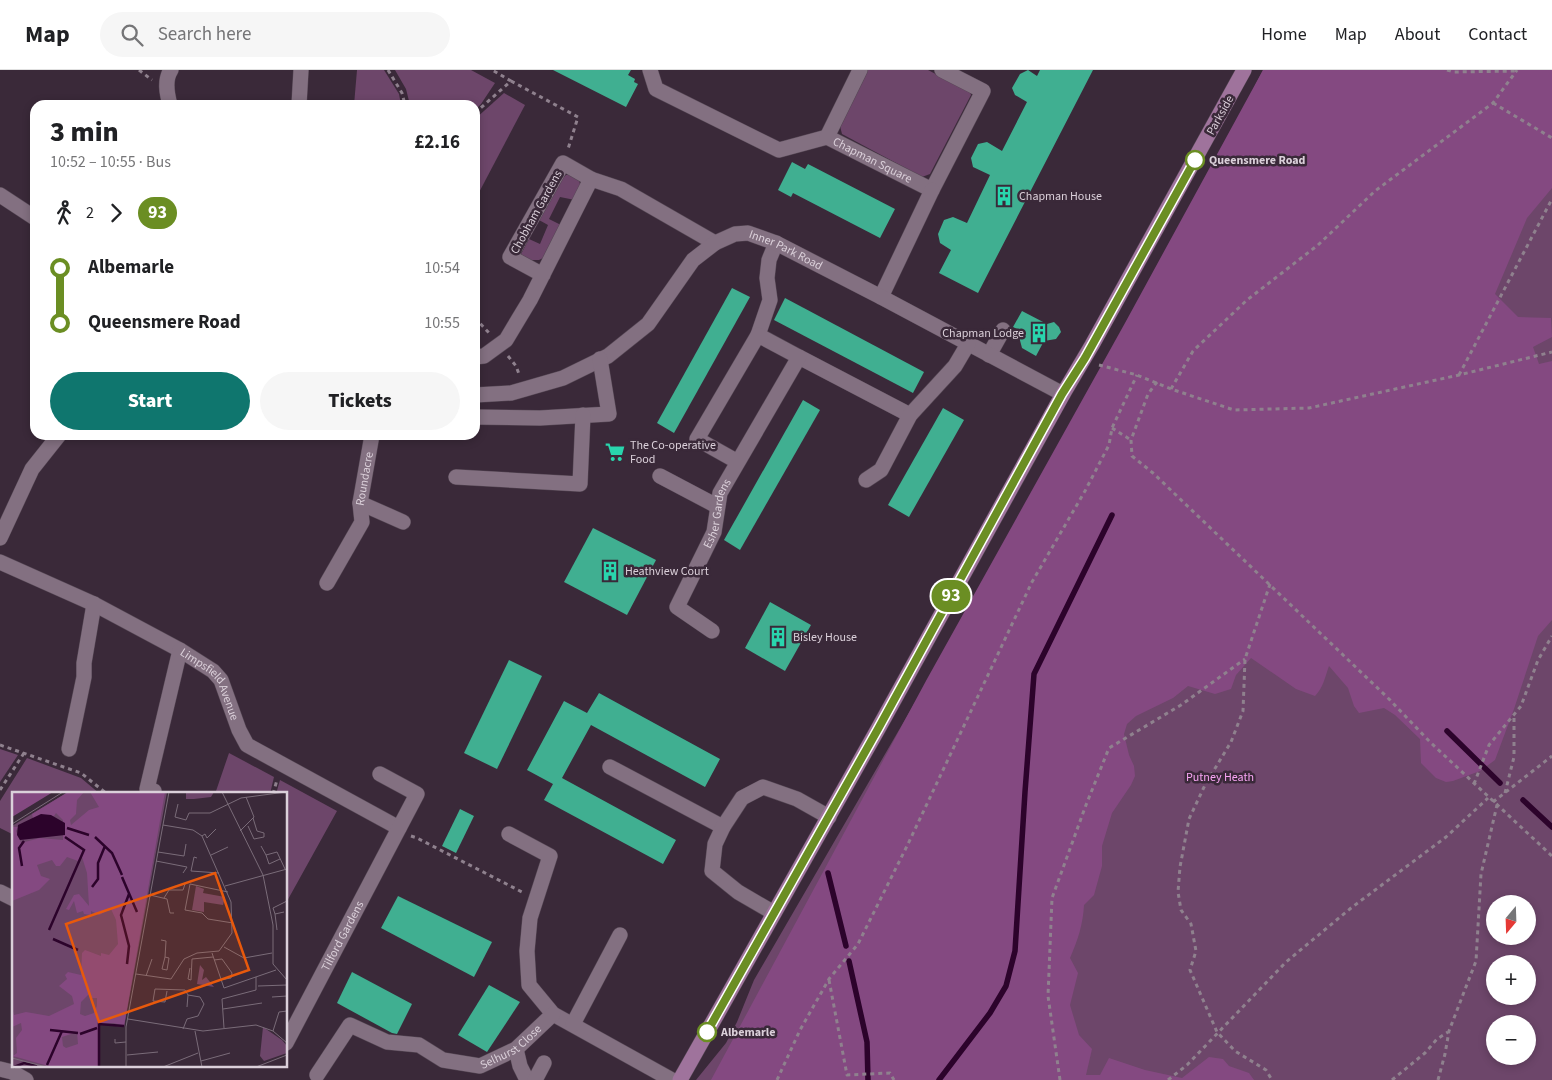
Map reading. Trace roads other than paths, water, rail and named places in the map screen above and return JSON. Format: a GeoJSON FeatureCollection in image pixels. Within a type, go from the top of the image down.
{"type":"FeatureCollection","features":[{"type":"Feature","properties":{"kind":"main road","name":"Parkside"},"geometry":{"type":"LineString","coordinates":[[680,1080],[829,817],[1062,394],[1085,358],[1244,70]]}},
{"type":"Feature","properties":{"kind":"street"},"geometry":{"type":"LineString","coordinates":[[168,100],[166,92],[168,74],[171,70]]}},
{"type":"Feature","properties":{"kind":"street"},"geometry":{"type":"LineString","coordinates":[[299,100],[301,70]]}},
{"type":"Feature","properties":{"kind":"street"},"geometry":{"type":"LineString","coordinates":[[650,70],[656,89],[780,150],[827,137]]}},
{"type":"Feature","properties":{"kind":"street","name":"Chapman Square"},"geometry":{"type":"LineString","coordinates":[[860,70],[827,137],[932,190]]}},
{"type":"Feature","properties":{"kind":"street"},"geometry":{"type":"LineString","coordinates":[[881,297],[932,190],[983,91],[942,70]]}},
{"type":"Feature","properties":{"kind":"street","name":"Chobham Gardens"},"geometry":{"type":"LineString","coordinates":[[543,275],[510,257],[563,163],[591,179],[621,189],[715,243]]}},
{"type":"Feature","properties":{"kind":"street"},"geometry":{"type":"LineString","coordinates":[[480,356],[484,356],[506,340],[530,300],[591,179]]}},
{"type":"Feature","properties":{"kind":"street"},"geometry":{"type":"LineString","coordinates":[[0,195],[30,215]]}},
{"type":"Feature","properties":{"kind":"street","name":"Inner Park Road"},"geometry":{"type":"LineString","coordinates":[[480,395],[511,393],[563,378],[608,356],[648,324],[693,260],[715,243],[735,234],[748,233],[776,243],[1062,394]]}},
{"type":"Feature","properties":{"kind":"street","name":"Esher Gardens"},"geometry":{"type":"LineString","coordinates":[[738,462],[697,439],[758,336],[770,300],[767,278],[769,260],[776,243]]}},
{"type":"Feature","properties":{"kind":"street"},"geometry":{"type":"LineString","coordinates":[[989,355],[1003,330]]}},
{"type":"Feature","properties":{"kind":"street"},"geometry":{"type":"LineString","coordinates":[[758,336],[910,416]]}},
{"type":"Feature","properties":{"kind":"street"},"geometry":{"type":"LineString","coordinates":[[866,480],[881,470],[910,416],[955,366],[968,344]]}},
{"type":"Feature","properties":{"kind":"street","name":"Esher Gardens"},"geometry":{"type":"LineString","coordinates":[[712,631],[677,607],[714,532],[720,493],[799,357]]}},
{"type":"Feature","properties":{"kind":"street"},"geometry":{"type":"LineString","coordinates":[[480,417],[540,418],[609,414],[600,359]]}},
{"type":"Feature","properties":{"kind":"street"},"geometry":{"type":"LineString","coordinates":[[456,476],[580,484],[583,415]]}},
{"type":"Feature","properties":{"kind":"street"},"geometry":{"type":"LineString","coordinates":[[0,538],[32,469],[55,440]]}},
{"type":"Feature","properties":{"kind":"street","name":"Roundacre"},"geometry":{"type":"LineString","coordinates":[[327,583],[362,522],[360,503],[371,440]]}},
{"type":"Feature","properties":{"kind":"street"},"geometry":{"type":"LineString","coordinates":[[660,476],[713,504],[718,503]]}},
{"type":"Feature","properties":{"kind":"street"},"geometry":{"type":"LineString","coordinates":[[360,503],[403,522]]}},
{"type":"Feature","properties":{"kind":"street","name":"Limpsfield Avenue"},"geometry":{"type":"LineString","coordinates":[[0,562],[94,604],[180,650],[213,671],[221,680],[239,730],[248,745],[397,831]]}},
{"type":"Feature","properties":{"kind":"street"},"geometry":{"type":"LineString","coordinates":[[69,749],[84,677],[84,663],[94,604]]}},
{"type":"Feature","properties":{"kind":"street"},"geometry":{"type":"LineString","coordinates":[[154,791],[147,789],[180,650]]}},
{"type":"Feature","properties":{"kind":"street"},"geometry":{"type":"LineString","coordinates":[[610,767],[723,827]]}},
{"type":"Feature","properties":{"kind":"street","name":"Tilford Gardens"},"geometry":{"type":"LineString","coordinates":[[288,1039],[417,794],[380,774]]}},
{"type":"Feature","properties":{"kind":"street"},"geometry":{"type":"LineString","coordinates":[[774,913],[738,892],[712,871],[715,844],[723,827],[742,798],[764,786],[797,799],[829,817]]}},
{"type":"Feature","properties":{"kind":"street","name":"Selhurst Close"},"geometry":{"type":"LineString","coordinates":[[509,834],[550,856],[530,918],[527,951],[529,985],[554,1014],[672,1080]]}},
{"type":"Feature","properties":{"kind":"street"},"geometry":{"type":"LineString","coordinates":[[0,892],[12,898]]}},
{"type":"Feature","properties":{"kind":"street"},"geometry":{"type":"LineString","coordinates":[[573,1024],[620,935]]}},
{"type":"Feature","properties":{"kind":"street","name":"Selhurst Close"},"geometry":{"type":"LineString","coordinates":[[317,1076],[350,1025],[387,1042],[419,1045],[443,1060],[480,1066],[516,1049],[554,1014]]}},
{"type":"Feature","properties":{"kind":"street"},"geometry":{"type":"LineString","coordinates":[[516,1049],[520,1066],[527,1080]]}},
{"type":"Feature","properties":{"kind":"street"},"geometry":{"type":"LineString","coordinates":[[534,1080],[544,1063]]}},
{"type":"Feature","properties":{"kind":"street"},"geometry":{"type":"LineString","coordinates":[[0,1069],[12,1072],[26,1080]]}},
{"type":"Feature","properties":{"kind":"waterway"},"geometry":{"type":"LineString","coordinates":[[939,1080],[990,1013],[1006,986],[1015,951],[1034,674],[1112,515]]}},
{"type":"Feature","properties":{"kind":"waterway"},"geometry":{"type":"LineString","coordinates":[[1447,731],[1500,783]]}},
{"type":"Feature","properties":{"kind":"waterway"},"geometry":{"type":"LineString","coordinates":[[1523,800],[1552,827]]}},
{"type":"Feature","properties":{"kind":"waterway"},"geometry":{"type":"LineString","coordinates":[[828,873],[846,946]]}},
{"type":"Feature","properties":{"kind":"waterway"},"geometry":{"type":"LineString","coordinates":[[849,961],[867,1042],[868,1080]]}},
{"type":"Feature","properties":{"kind":"place","name":"Queensmere Road"},"geometry":{"type":"Point","coordinates":[1195,160]}},
{"type":"Feature","properties":{"kind":"place","name":"Chapman House"},"geometry":{"type":"Point","coordinates":[1004,196]}},
{"type":"Feature","properties":{"kind":"place","name":"Chapman Lodge"},"geometry":{"type":"Point","coordinates":[1039,333]}},
{"type":"Feature","properties":{"kind":"place","name":"The Co-operative Food"},"geometry":{"type":"Point","coordinates":[615,452]}},
{"type":"Feature","properties":{"kind":"place","name":"Heathview Court"},"geometry":{"type":"Point","coordinates":[610,571]}},
{"type":"Feature","properties":{"kind":"place","name":"Bisley House"},"geometry":{"type":"Point","coordinates":[778,637]}},
{"type":"Feature","properties":{"kind":"place","name":"Albemarle"},"geometry":{"type":"Point","coordinates":[707,1032]}},
{"type":"Feature","properties":{"kind":"park label","name":"Putney Heath"},"geometry":{"type":"Point","coordinates":[1220,777]}}]}
